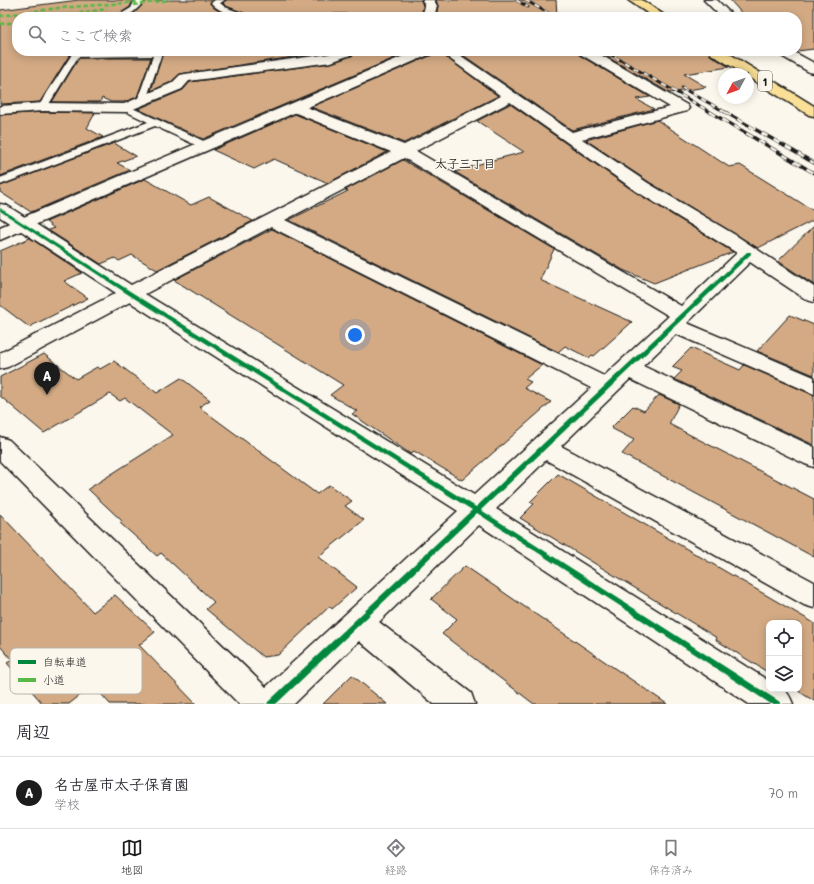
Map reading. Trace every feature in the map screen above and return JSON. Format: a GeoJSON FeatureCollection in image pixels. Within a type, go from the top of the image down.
{"type":"FeatureCollection","features":[{"type":"Feature","properties":{"kind":"highway"},"geometry":{"type":"LineString","coordinates":[[634,0],[653,12]]}},
{"type":"Feature","properties":{"kind":"highway","name":"1"},"geometry":{"type":"LineString","coordinates":[[724,56],[814,112]]}},
{"type":"Feature","properties":{"kind":"street"},"geometry":{"type":"LineString","coordinates":[[428,0],[430,6],[429,12]]}},
{"type":"Feature","properties":{"kind":"street"},"geometry":{"type":"LineString","coordinates":[[710,0],[723,12]]}},
{"type":"Feature","properties":{"kind":"street"},"geometry":{"type":"LineString","coordinates":[[0,110],[43,107],[126,108],[177,86],[185,78],[330,58],[335,56]]}},
{"type":"Feature","properties":{"kind":"street"},"geometry":{"type":"LineString","coordinates":[[0,234],[415,56]]}},
{"type":"Feature","properties":{"kind":"street"},"geometry":{"type":"LineString","coordinates":[[452,56],[642,187],[812,291]]}},
{"type":"Feature","properties":{"kind":"street"},"geometry":{"type":"LineString","coordinates":[[570,137],[682,108],[594,56]]}},
{"type":"Feature","properties":{"kind":"street"},"geometry":{"type":"LineString","coordinates":[[791,56],[814,69]]}},
{"type":"Feature","properties":{"kind":"street"},"geometry":{"type":"LineString","coordinates":[[0,362],[270,220],[511,96]]}},
{"type":"Feature","properties":{"kind":"street"},"geometry":{"type":"LineString","coordinates":[[296,108],[404,151],[678,320],[814,386]]}},
{"type":"Feature","properties":{"kind":"street"},"geometry":{"type":"LineString","coordinates":[[0,209],[131,294],[477,510],[777,704]]}},
{"type":"Feature","properties":{"kind":"street"},"geometry":{"type":"LineString","coordinates":[[270,220],[607,387]]}},
{"type":"Feature","properties":{"kind":"street"},"geometry":{"type":"LineString","coordinates":[[271,704],[749,253]]}},
{"type":"Feature","properties":{"kind":"street"},"geometry":{"type":"LineString","coordinates":[[627,368],[814,458]]}},
{"type":"Feature","properties":{"kind":"street"},"geometry":{"type":"LineString","coordinates":[[0,446],[261,704]]}},
{"type":"Feature","properties":{"kind":"street"},"geometry":{"type":"LineString","coordinates":[[543,447],[814,596]]}},
{"type":"Feature","properties":{"kind":"street"},"geometry":{"type":"LineString","coordinates":[[357,622],[459,704]]}},
{"type":"Feature","properties":{"kind":"lane"},"geometry":{"type":"LineString","coordinates":[[130,12],[137,6],[138,2],[142,0]]}},
{"type":"Feature","properties":{"kind":"lane"},"geometry":{"type":"LineString","coordinates":[[221,0],[215,3],[222,9],[232,12]]}},
{"type":"Feature","properties":{"kind":"lane"},"geometry":{"type":"LineString","coordinates":[[43,107],[75,56]]}},
{"type":"Feature","properties":{"kind":"lane"},"geometry":{"type":"LineString","coordinates":[[142,101],[157,56]]}},
{"type":"Feature","properties":{"kind":"lane"},"geometry":{"type":"LineString","coordinates":[[126,108],[206,146]]}},
{"type":"Feature","properties":{"kind":"lane"},"geometry":{"type":"LineString","coordinates":[[0,182],[156,122]]}},
{"type":"Feature","properties":{"kind":"building"},"geometry":{"type":"Polygon","coordinates":[[[79,0],[133,0],[130,7],[122,12],[12,12],[12,56],[69,56],[40,102],[0,104],[0,10],[79,0]]]}},
{"type":"Feature","properties":{"kind":"building"},"geometry":{"type":"Polygon","coordinates":[[[147,0],[212,0],[210,3],[214,8],[221,12],[135,12],[147,0]]]}},
{"type":"Feature","properties":{"kind":"building"},"geometry":{"type":"Polygon","coordinates":[[[226,0],[421,0],[423,6],[422,12],[241,12],[226,6],[223,3],[226,0]]]}},
{"type":"Feature","properties":{"kind":"building"},"geometry":{"type":"Polygon","coordinates":[[[436,0],[556,0],[557,12],[437,12],[438,6],[436,0]]]}},
{"type":"Feature","properties":{"kind":"building"},"geometry":{"type":"Polygon","coordinates":[[[730,0],[814,0],[814,49],[802,50],[802,12],[741,12],[730,0]]]}},
{"type":"Feature","properties":{"kind":"building"},"geometry":{"type":"Polygon","coordinates":[[[162,56],[300,56],[180,74],[171,82],[151,91],[162,56]]]}},
{"type":"Feature","properties":{"kind":"building"},"geometry":{"type":"Polygon","coordinates":[[[351,56],[399,56],[203,139],[138,109],[183,90],[190,82],[331,63],[351,56]]]}},
{"type":"Feature","properties":{"kind":"building"},"geometry":{"type":"Polygon","coordinates":[[[430,56],[445,56],[498,96],[404,143],[311,107],[430,56]]]}},
{"type":"Feature","properties":{"kind":"building"},"geometry":{"type":"Polygon","coordinates":[[[464,56],[581,56],[650,97],[636,99],[654,109],[572,130],[464,56]]]}},
{"type":"Feature","properties":{"kind":"building"},"geometry":{"type":"Polygon","coordinates":[[[606,56],[712,56],[729,67],[684,74],[706,87],[670,93],[606,56]]]}},
{"type":"Feature","properties":{"kind":"building"},"geometry":{"type":"Polygon","coordinates":[[[79,58],[151,58],[137,97],[124,102],[111,102],[102,98],[100,102],[52,102],[79,58]]]}},
{"type":"Feature","properties":{"kind":"building"},"geometry":{"type":"Polygon","coordinates":[[[510,104],[635,192],[733,252],[654,283],[623,270],[455,172],[524,152],[477,121],[510,104]]]}},
{"type":"Feature","properties":{"kind":"building"},"geometry":{"type":"Polygon","coordinates":[[[43,112],[95,113],[87,128],[103,137],[0,176],[0,115],[43,112]]]}},
{"type":"Feature","properties":{"kind":"building"},"geometry":{"type":"Polygon","coordinates":[[[295,114],[387,152],[328,183],[274,159],[254,169],[213,150],[295,114]]]}},
{"type":"Feature","properties":{"kind":"building"},"geometry":{"type":"Polygon","coordinates":[[[657,120],[729,167],[740,165],[814,211],[814,220],[758,248],[649,182],[586,140],[657,120]]]}},
{"type":"Feature","properties":{"kind":"building"},"geometry":{"type":"Polygon","coordinates":[[[114,143],[136,156],[117,163],[130,170],[31,212],[0,192],[0,186],[114,143]]]}},
{"type":"Feature","properties":{"kind":"building"},"geometry":{"type":"Polygon","coordinates":[[[403,160],[554,249],[540,280],[632,322],[594,356],[592,355],[589,358],[565,346],[558,352],[289,220],[348,191],[345,190],[403,160]]]}},
{"type":"Feature","properties":{"kind":"building"},"geometry":{"type":"Polygon","coordinates":[[[145,179],[191,205],[209,197],[253,221],[157,270],[132,255],[119,261],[115,258],[101,264],[48,230],[54,228],[46,222],[145,179]]]}},
{"type":"Feature","properties":{"kind":"building"},"geometry":{"type":"Polygon","coordinates":[[[814,226],[814,285],[778,261],[814,226]]]}},
{"type":"Feature","properties":{"kind":"building"},"geometry":{"type":"Polygon","coordinates":[[[272,229],[542,365],[525,379],[531,382],[524,388],[551,402],[462,480],[414,451],[410,454],[352,414],[357,411],[330,395],[343,385],[174,280],[272,229]]]}},
{"type":"Feature","properties":{"kind":"building"},"geometry":{"type":"Polygon","coordinates":[[[30,238],[82,273],[64,281],[88,298],[29,327],[0,305],[0,251],[30,238]]]}},
{"type":"Feature","properties":{"kind":"building"},"geometry":{"type":"Polygon","coordinates":[[[790,315],[814,325],[814,375],[757,351],[790,315]]]}},
{"type":"Feature","properties":{"kind":"building"},"geometry":{"type":"Polygon","coordinates":[[[691,348],[740,370],[744,365],[814,395],[814,445],[674,379],[682,371],[672,367],[691,348]]]}},
{"type":"Feature","properties":{"kind":"building"},"geometry":{"type":"Polygon","coordinates":[[[44,354],[76,379],[97,367],[100,369],[114,361],[157,393],[181,378],[210,400],[199,407],[317,494],[329,485],[352,501],[345,506],[364,520],[318,557],[357,587],[332,609],[330,606],[278,655],[263,657],[206,609],[214,602],[161,553],[157,556],[120,523],[122,521],[88,489],[173,435],[125,398],[120,401],[110,394],[44,433],[0,396],[0,377],[44,354]]]}},
{"type":"Feature","properties":{"kind":"building"},"geometry":{"type":"Polygon","coordinates":[[[659,395],[679,404],[669,424],[814,499],[814,557],[622,454],[634,440],[611,428],[633,406],[644,411],[659,395]]]}},
{"type":"Feature","properties":{"kind":"building"},"geometry":{"type":"Polygon","coordinates":[[[558,474],[814,623],[814,701],[800,692],[802,692],[802,620],[766,620],[766,671],[716,640],[717,638],[520,518],[534,504],[530,502],[558,474]]]}},
{"type":"Feature","properties":{"kind":"building"},"geometry":{"type":"Polygon","coordinates":[[[0,514],[93,612],[115,595],[155,632],[139,645],[142,648],[10,648],[10,658],[0,646],[0,514]]]}},
{"type":"Feature","properties":{"kind":"building"},"geometry":{"type":"Polygon","coordinates":[[[465,566],[667,704],[534,704],[442,634],[457,619],[431,599],[465,566]]]}},
{"type":"Feature","properties":{"kind":"building"},"geometry":{"type":"Polygon","coordinates":[[[142,648],[196,704],[110,704],[101,694],[142,694],[142,648]]]}},
{"type":"Feature","properties":{"kind":"building"},"geometry":{"type":"Polygon","coordinates":[[[352,675],[387,704],[323,704],[352,675]]]}},
{"type":"Feature","properties":{"kind":"building"},"geometry":{"type":"Polygon","coordinates":[[[34,694],[82,694],[69,704],[43,704],[34,694]]]}},
{"type":"Feature","properties":{"kind":"railway"},"geometry":{"type":"LineString","coordinates":[[516,0],[528,7]]}},
{"type":"Feature","properties":{"kind":"railway"},"geometry":{"type":"LineString","coordinates":[[525,0],[546,12]]}},
{"type":"Feature","properties":{"kind":"railway"},"geometry":{"type":"LineString","coordinates":[[614,56],[712,113]]}},
{"type":"Feature","properties":{"kind":"railway"},"geometry":{"type":"LineString","coordinates":[[682,88],[727,113]]}},
{"type":"Feature","properties":{"kind":"railway"},"geometry":{"type":"LineString","coordinates":[[710,112],[814,173]]}},
{"type":"Feature","properties":{"kind":"railway"},"geometry":{"type":"LineString","coordinates":[[725,112],[814,163]]}},
{"type":"Feature","properties":{"kind":"marked path"},"geometry":{"type":"LineString","coordinates":[[134,5],[170,0]]}},
{"type":"Feature","properties":{"kind":"marked path"},"geometry":{"type":"LineString","coordinates":[[29,12],[58,8],[138,2]]}},
{"type":"Feature","properties":{"kind":"marked path"},"geometry":{"type":"LineString","coordinates":[[86,12],[107,9]]}},
{"type":"Feature","properties":{"kind":"marked path"},"geometry":{"type":"LineString","coordinates":[[0,16],[12,14]]}},
{"type":"Feature","properties":{"kind":"marked path"},"geometry":{"type":"LineString","coordinates":[[0,24],[12,23]]}},
{"type":"Feature","properties":{"kind":"cycle path"},"geometry":{"type":"LineString","coordinates":[[0,209],[131,294],[477,510],[777,704]]}},
{"type":"Feature","properties":{"kind":"cycle path"},"geometry":{"type":"LineString","coordinates":[[271,704],[749,253]]}},
{"type":"Feature","properties":{"kind":"place","name":"名古屋市太子保育園"},"geometry":{"type":"Point","coordinates":[47,395]}},
{"type":"Feature","properties":{"kind":"district","name":"太子三丁目"},"geometry":{"type":"Point","coordinates":[465,163]}}]}
